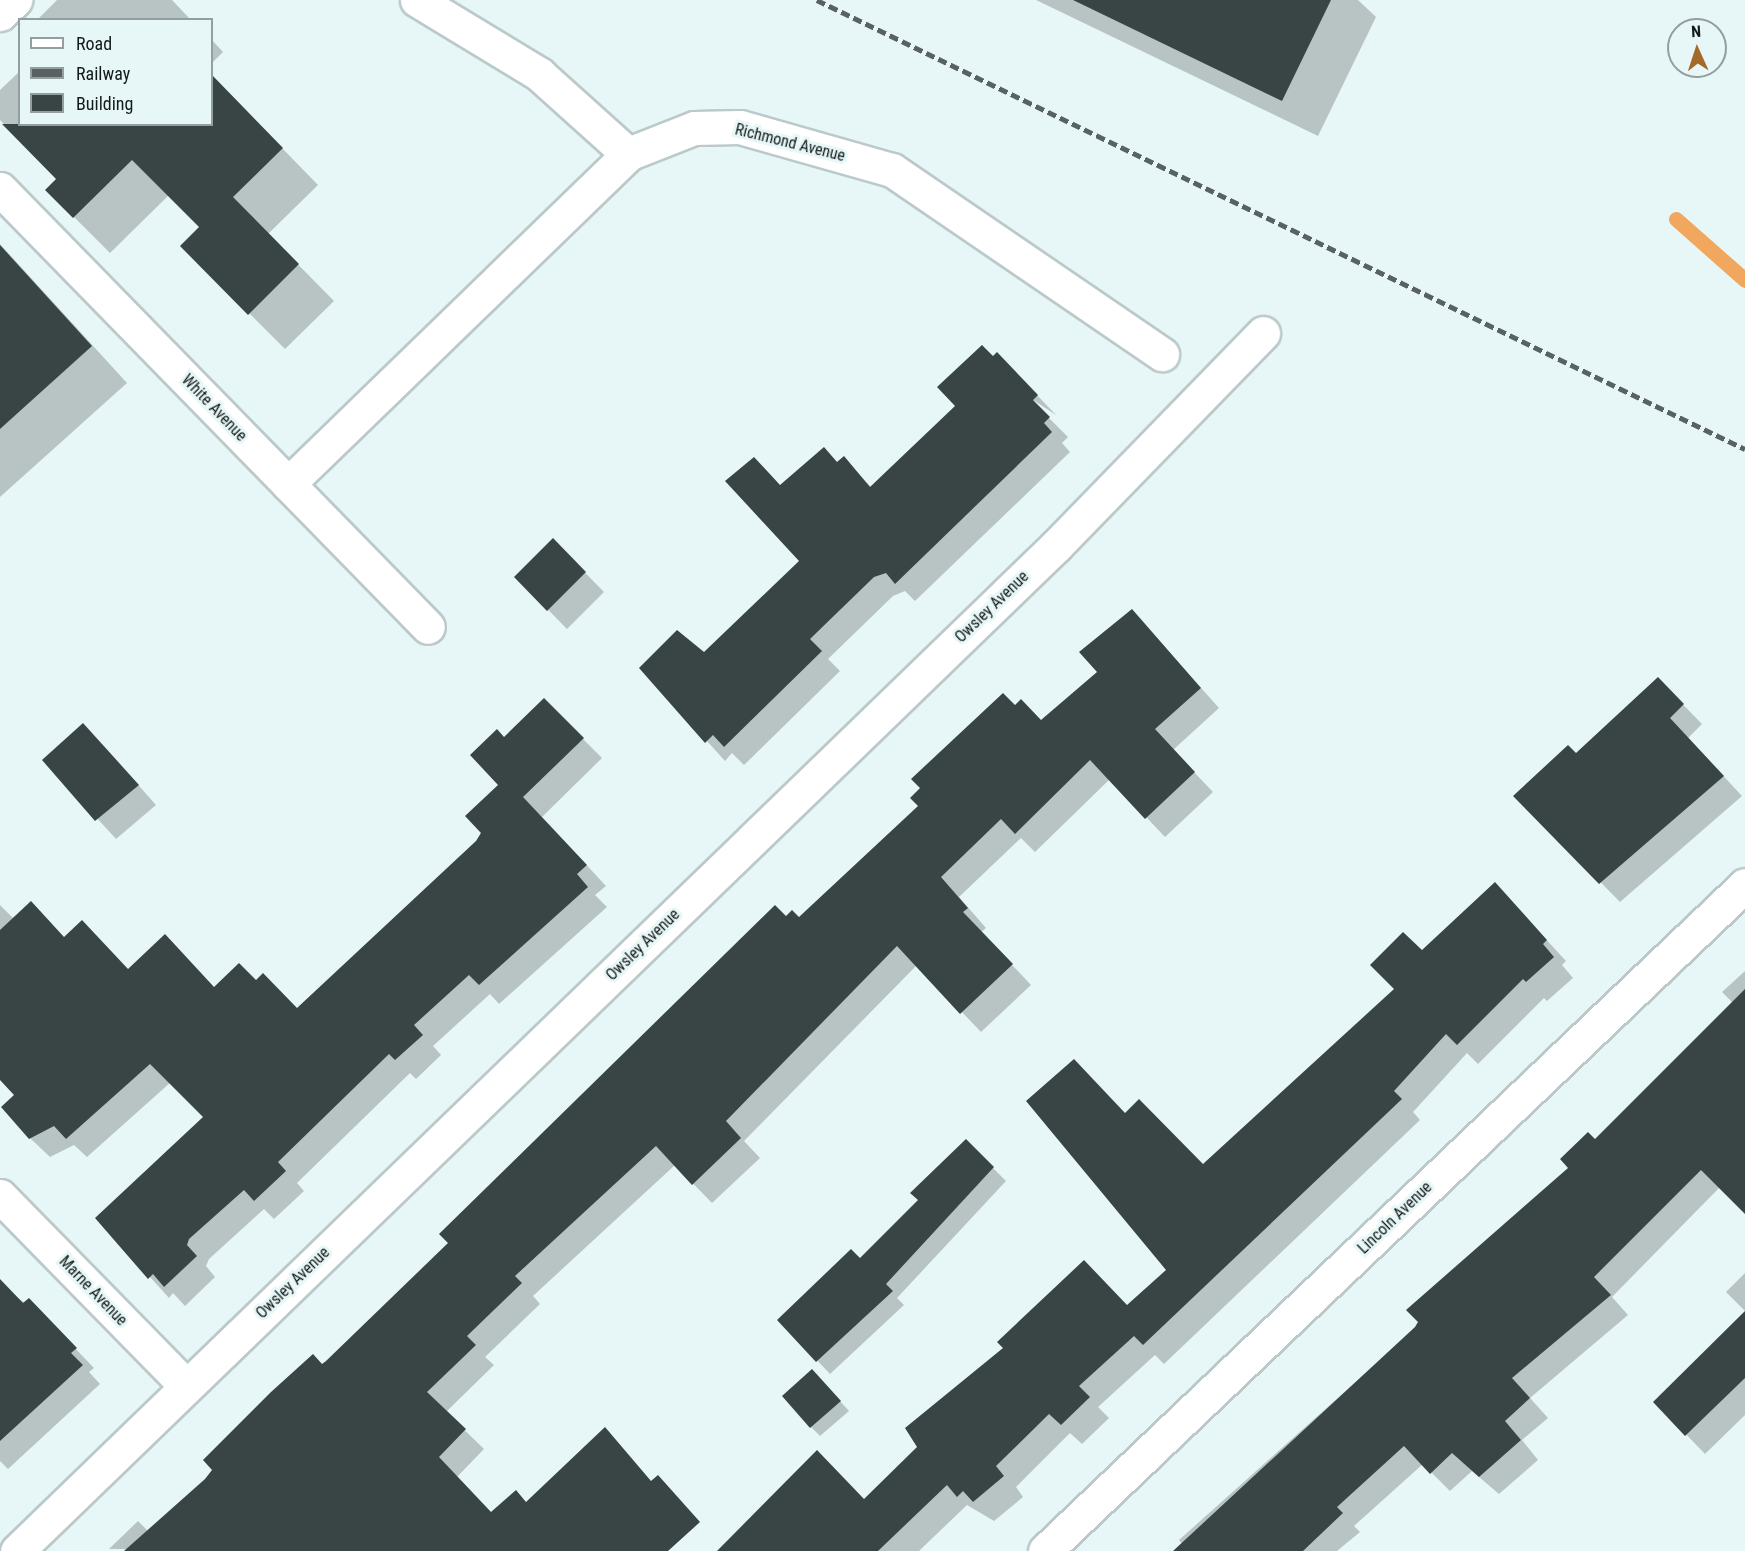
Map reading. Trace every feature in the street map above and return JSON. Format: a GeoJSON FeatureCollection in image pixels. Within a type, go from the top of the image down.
{"type":"FeatureCollection","features":[{"type":"Feature","properties":{"kind":"street"},"geometry":{"type":"LineString","coordinates":[[0,14],[15,0]]}},
{"type":"Feature","properties":{"kind":"street"},"geometry":{"type":"LineString","coordinates":[[288,484],[628,154],[539,74],[417,0]]}},
{"type":"Feature","properties":{"kind":"street","name":"Richmond Avenue"},"geometry":{"type":"LineString","coordinates":[[628,154],[694,128],[740,127],[892,170],[1162,354]]}},
{"type":"Feature","properties":{"kind":"street","name":"White Avenue"},"geometry":{"type":"LineString","coordinates":[[0,189],[428,627]]}},
{"type":"Feature","properties":{"kind":"street","name":"Owsley Avenue"},"geometry":{"type":"LineString","coordinates":[[17,1551],[1047,555],[1263,333]]}},
{"type":"Feature","properties":{"kind":"street","name":"Lincoln Avenue"},"geometry":{"type":"LineString","coordinates":[[1046,1551],[1745,885]]}},
{"type":"Feature","properties":{"kind":"street","name":"Marne Avenue"},"geometry":{"type":"LineString","coordinates":[[0,1196],[186,1386]]}},
{"type":"Feature","properties":{"kind":"building"},"geometry":{"type":"Polygon","coordinates":[[[1073,0],[1331,0],[1282,101],[1073,0]]]}},
{"type":"Feature","properties":{"kind":"building"},"geometry":{"type":"Polygon","coordinates":[[[213,76],[283,148],[233,197],[299,264],[248,315],[180,246],[199,227],[132,160],[73,218],[45,190],[56,179],[2,124],[18,124],[18,126],[213,126],[213,76]]]}},
{"type":"Feature","properties":{"kind":"building"},"geometry":{"type":"Polygon","coordinates":[[[0,245],[92,346],[0,429],[0,245]]]}},
{"type":"Feature","properties":{"kind":"building"},"geometry":{"type":"Polygon","coordinates":[[[982,345],[993,356],[997,352],[1038,395],[1033,400],[1050,417],[1044,423],[1052,432],[895,584],[886,573],[874,577],[810,639],[822,651],[724,747],[713,735],[705,743],[639,668],[677,630],[704,652],[799,561],[725,481],[754,457],[780,485],[824,447],[837,462],[844,456],[870,487],[955,406],[937,387],[982,345]]]}},
{"type":"Feature","properties":{"kind":"building"},"geometry":{"type":"Polygon","coordinates":[[[553,538],[586,572],[547,611],[514,577],[553,538]]]}},
{"type":"Feature","properties":{"kind":"building"},"geometry":{"type":"Polygon","coordinates":[[[1132,609],[1201,688],[1155,729],[1195,772],[1145,819],[1090,760],[1015,834],[1001,819],[941,877],[968,908],[963,912],[1013,964],[960,1014],[897,946],[726,1121],[741,1138],[692,1185],[656,1146],[515,1276],[522,1283],[467,1336],[476,1345],[427,1392],[466,1429],[439,1457],[491,1512],[516,1490],[526,1502],[605,1427],[651,1481],[658,1475],[700,1522],[668,1551],[124,1551],[205,1479],[212,1470],[203,1460],[271,1392],[313,1354],[322,1364],[326,1361],[448,1243],[439,1234],[775,905],[786,916],[792,910],[799,917],[918,806],[910,798],[920,788],[911,779],[1003,693],[1015,705],[1021,699],[1041,720],[1097,672],[1079,652],[1132,609]]]}},
{"type":"Feature","properties":{"kind":"building"},"geometry":{"type":"Polygon","coordinates":[[[1658,677],[1684,704],[1670,718],[1724,776],[1599,884],[1513,796],[1568,745],[1576,753],[1658,677]]]}},
{"type":"Feature","properties":{"kind":"building"},"geometry":{"type":"Polygon","coordinates":[[[544,698],[584,738],[523,797],[587,865],[577,874],[588,887],[479,985],[469,975],[414,1025],[423,1035],[395,1060],[389,1054],[278,1162],[286,1171],[254,1201],[244,1190],[189,1239],[187,1245],[197,1256],[164,1287],[153,1274],[148,1279],[95,1218],[203,1117],[150,1064],[66,1139],[54,1126],[29,1139],[1,1107],[14,1095],[0,1080],[0,930],[31,901],[64,937],[82,920],[128,969],[165,934],[214,987],[239,963],[256,980],[263,973],[297,1008],[476,841],[481,833],[465,816],[498,785],[470,755],[497,729],[504,737],[544,698]]]}},
{"type":"Feature","properties":{"kind":"building"},"geometry":{"type":"Polygon","coordinates":[[[83,723],[139,785],[95,821],[42,760],[83,723]]]}},
{"type":"Feature","properties":{"kind":"building"},"geometry":{"type":"Polygon","coordinates":[[[1495,882],[1547,940],[1543,944],[1554,957],[1526,982],[1523,979],[1457,1045],[1446,1034],[1394,1091],[1402,1099],[1143,1345],[1134,1336],[1079,1386],[1090,1397],[1061,1425],[1049,1414],[996,1466],[1004,1476],[973,1502],[963,1491],[957,1497],[947,1485],[878,1551],[717,1551],[817,1450],[864,1499],[917,1447],[905,1428],[1003,1348],[997,1342],[1084,1260],[1127,1305],[1166,1270],[1026,1101],[1074,1059],[1125,1113],[1139,1099],[1203,1164],[1394,989],[1370,965],[1403,932],[1422,950],[1495,882]]]}},
{"type":"Feature","properties":{"kind":"building"},"geometry":{"type":"Polygon","coordinates":[[[1745,989],[1745,1214],[1701,1170],[1594,1277],[1611,1295],[1512,1378],[1530,1398],[1505,1421],[1521,1440],[1479,1477],[1452,1453],[1430,1474],[1404,1446],[1337,1507],[1343,1513],[1303,1551],[1173,1551],[1415,1327],[1418,1322],[1406,1310],[1568,1168],[1560,1159],[1588,1132],[1595,1139],[1745,989]]]}},
{"type":"Feature","properties":{"kind":"building"},"geometry":{"type":"Polygon","coordinates":[[[966,1139],[994,1167],[886,1284],[893,1291],[816,1362],[777,1320],[851,1249],[860,1258],[918,1200],[910,1193],[966,1139]]]}},
{"type":"Feature","properties":{"kind":"building"},"geometry":{"type":"Polygon","coordinates":[[[0,1279],[23,1303],[29,1298],[77,1348],[71,1353],[83,1365],[0,1441],[0,1279]]]}},
{"type":"Feature","properties":{"kind":"building"},"geometry":{"type":"Polygon","coordinates":[[[1745,1311],[1745,1378],[1685,1436],[1653,1402],[1745,1311]]]}},
{"type":"Feature","properties":{"kind":"building"},"geometry":{"type":"Polygon","coordinates":[[[812,1369],[841,1401],[810,1428],[782,1396],[812,1369]]]}},
{"type":"Feature","properties":{"kind":"waterway"},"geometry":{"type":"LineString","coordinates":[[1676,219],[1745,280]]}},
{"type":"Feature","properties":{"kind":"railway"},"geometry":{"type":"LineString","coordinates":[[817,0],[1745,449]]}}]}
